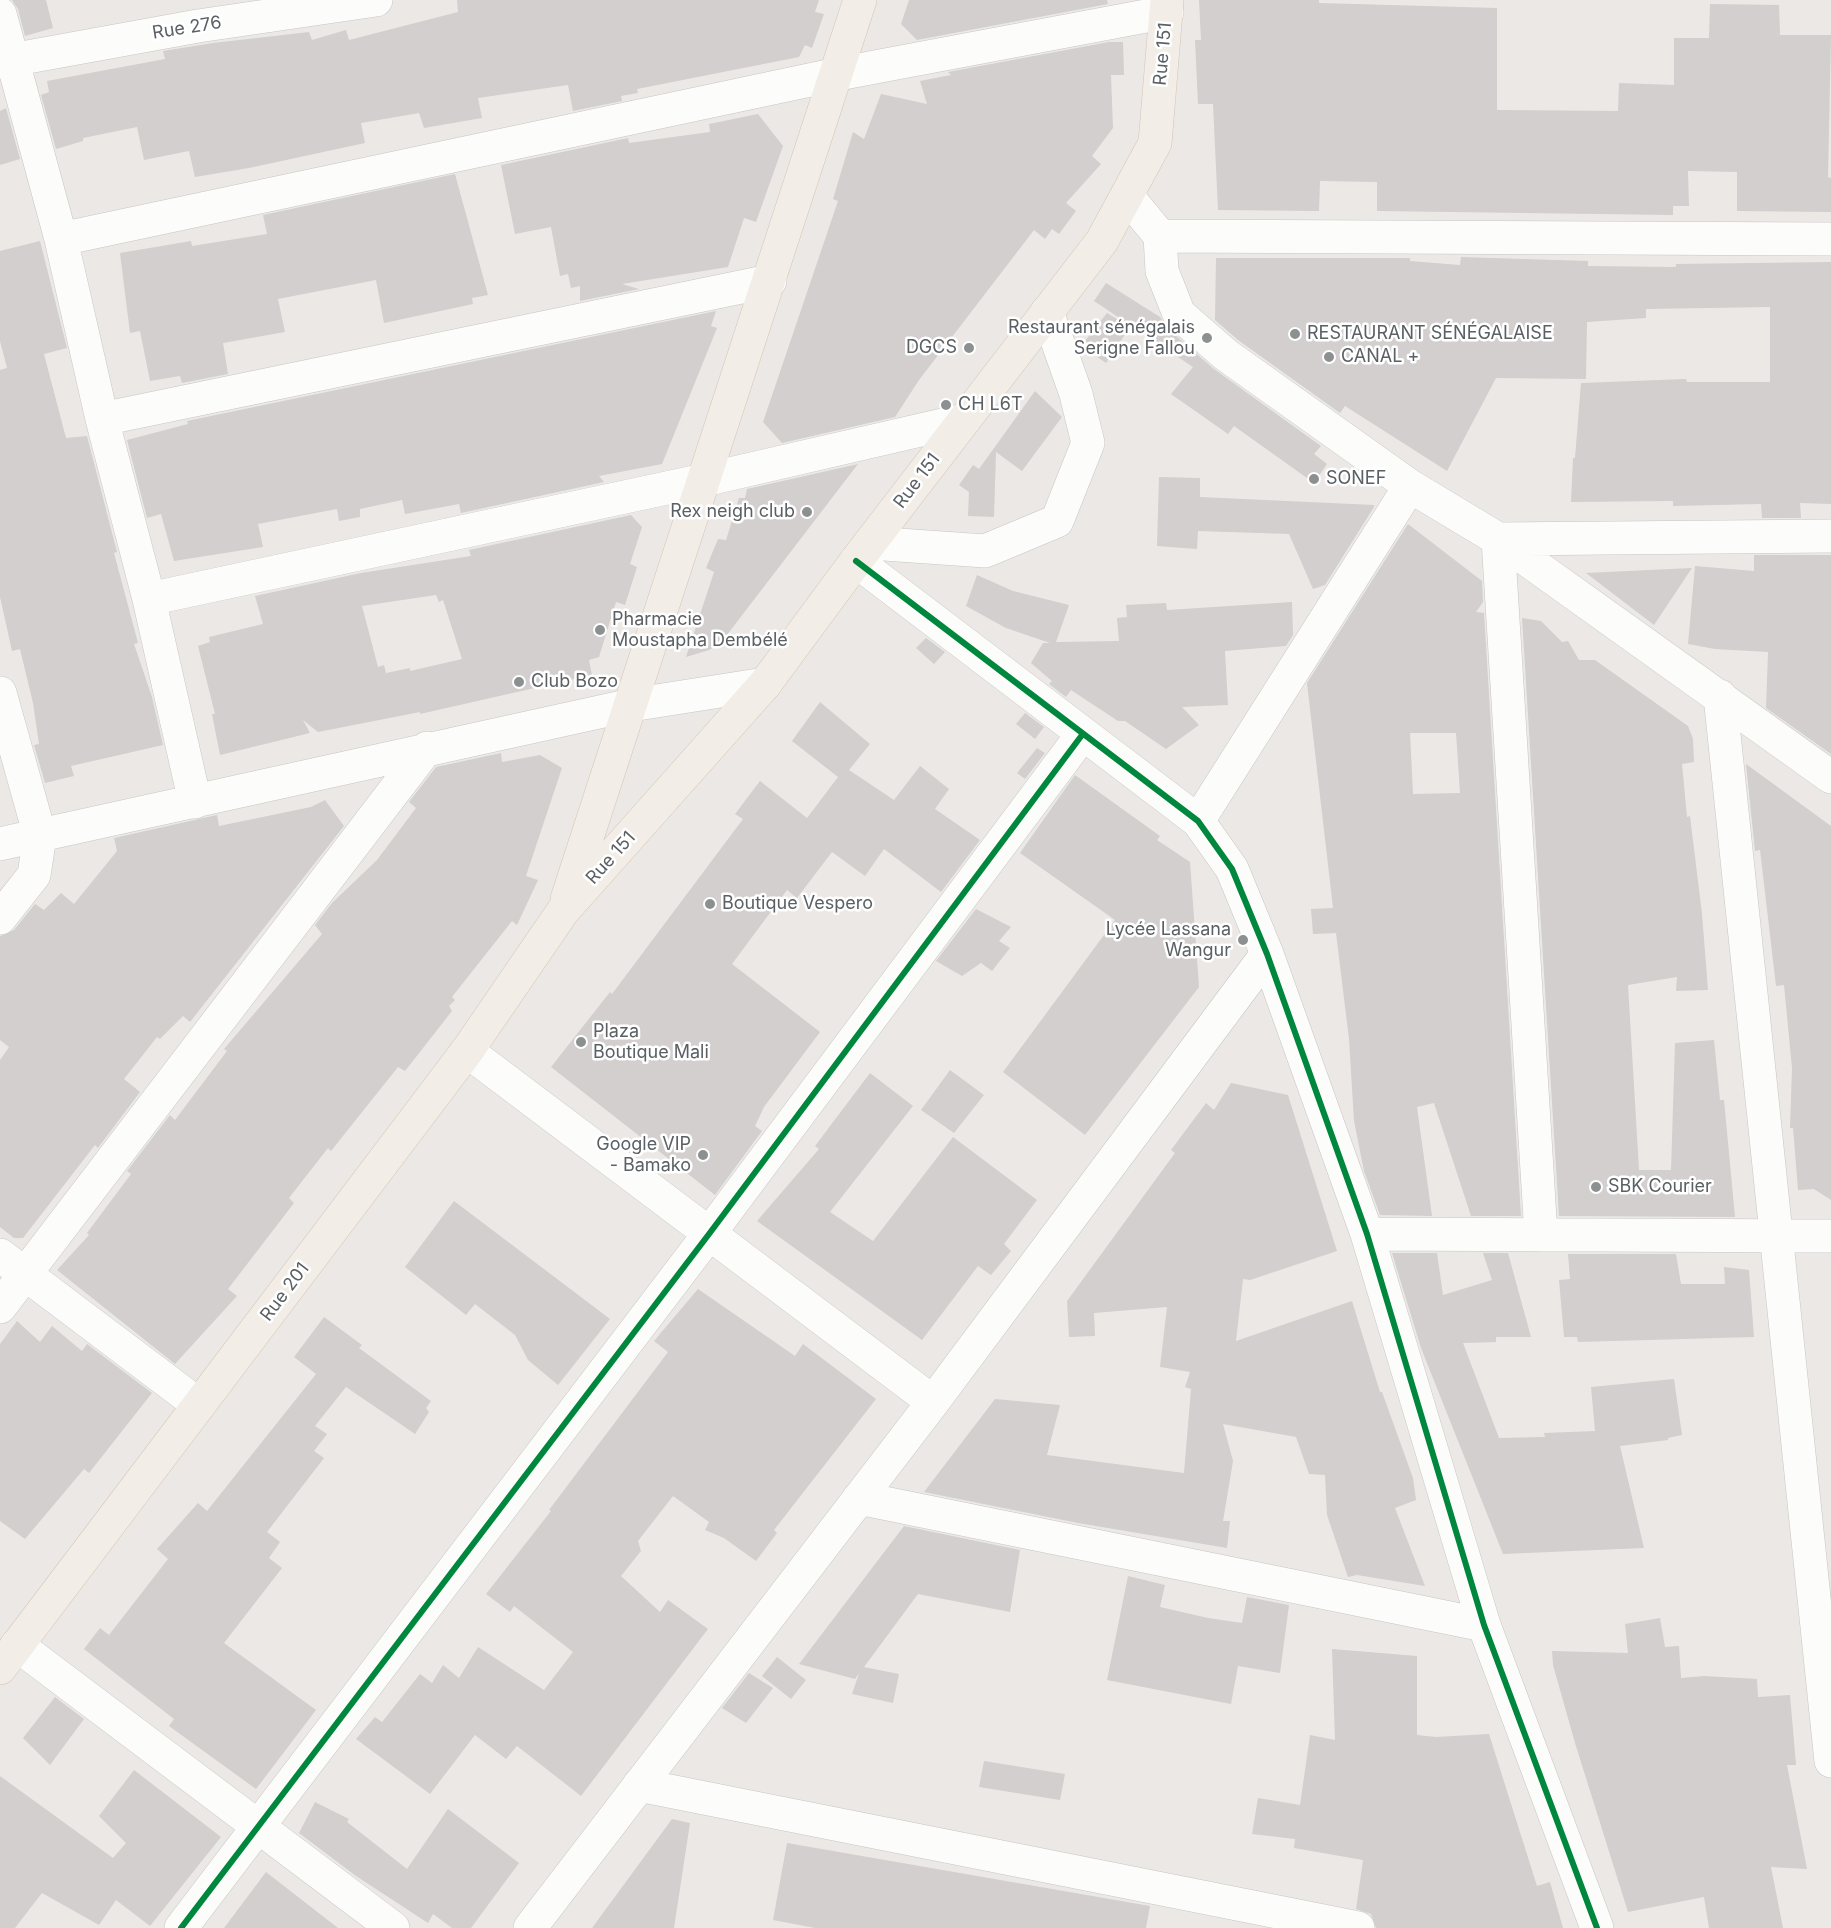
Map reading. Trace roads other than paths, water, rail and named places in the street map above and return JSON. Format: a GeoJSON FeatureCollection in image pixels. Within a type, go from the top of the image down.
{"type":"FeatureCollection","features":[{"type":"Feature","properties":{"kind":"main road"},"geometry":{"type":"LineString","coordinates":[[563,911],[838,74],[860,0]]}},
{"type":"Feature","properties":{"kind":"main road","name":"Rue 151"},"geometry":{"type":"LineString","coordinates":[[563,911],[765,684],[863,552],[1102,241],[1155,143],[1167,6]]}},
{"type":"Feature","properties":{"kind":"main road","name":"Rue 201"},"geometry":{"type":"LineString","coordinates":[[8,1657],[466,1051],[563,911]]}},
{"type":"Feature","properties":{"kind":"street","name":"Rue 276"},"geometry":{"type":"LineString","coordinates":[[7,61],[194,13],[368,1]]}},
{"type":"Feature","properties":{"kind":"street"},"geometry":{"type":"LineString","coordinates":[[61,239],[1167,6]]}},
{"type":"Feature","properties":{"kind":"street"},"geometry":{"type":"LineString","coordinates":[[0,14],[7,61],[61,239],[102,419],[149,599],[195,802]]}},
{"type":"Feature","properties":{"kind":"street"},"geometry":{"type":"LineString","coordinates":[[1127,196],[1160,236],[1162,271],[1179,314],[1226,355],[1410,486],[1498,538],[1831,777]]}},
{"type":"Feature","properties":{"kind":"street"},"geometry":{"type":"LineString","coordinates":[[1160,236],[1831,239]]}},
{"type":"Feature","properties":{"kind":"street"},"geometry":{"type":"LineString","coordinates":[[102,419],[770,281]]}},
{"type":"Feature","properties":{"kind":"street"},"geometry":{"type":"LineString","coordinates":[[863,552],[986,551],[1057,521],[1088,444],[1076,394],[1047,312]]}},
{"type":"Feature","properties":{"kind":"street"},"geometry":{"type":"LineString","coordinates":[[149,599],[704,480],[964,420]]}},
{"type":"Feature","properties":{"kind":"street"},"geometry":{"type":"LineString","coordinates":[[1198,821],[1410,486]]}},
{"type":"Feature","properties":{"kind":"street"},"geometry":{"type":"LineString","coordinates":[[1498,538],[1831,536]]}},
{"type":"Feature","properties":{"kind":"street"},"geometry":{"type":"LineString","coordinates":[[1498,538],[1541,1235]]}},
{"type":"Feature","properties":{"kind":"street"},"geometry":{"type":"LineString","coordinates":[[863,552],[1082,735],[1198,821],[1232,868],[1268,954],[1367,1234],[1484,1625],[1597,1928]]}},
{"type":"Feature","properties":{"kind":"street"},"geometry":{"type":"LineString","coordinates":[[0,844],[427,748],[631,705],[765,684]]}},
{"type":"Feature","properties":{"kind":"street"},"geometry":{"type":"LineString","coordinates":[[0,693],[40,836],[33,875],[0,918]]}},
{"type":"Feature","properties":{"kind":"street"},"geometry":{"type":"LineString","coordinates":[[1720,696],[1831,1761]]}},
{"type":"Feature","properties":{"kind":"street"},"geometry":{"type":"LineString","coordinates":[[181,1928],[710,1234],[1082,735]]}},
{"type":"Feature","properties":{"kind":"street"},"geometry":{"type":"LineString","coordinates":[[0,1307],[12,1265],[427,748]]}},
{"type":"Feature","properties":{"kind":"street"},"geometry":{"type":"LineString","coordinates":[[530,1928],[933,1402],[1268,954]]}},
{"type":"Feature","properties":{"kind":"street"},"geometry":{"type":"LineString","coordinates":[[466,1051],[933,1402]]}},
{"type":"Feature","properties":{"kind":"street"},"geometry":{"type":"LineString","coordinates":[[1367,1234],[1831,1236]]}},
{"type":"Feature","properties":{"kind":"street"},"geometry":{"type":"LineString","coordinates":[[12,1265],[199,1405]]}},
{"type":"Feature","properties":{"kind":"street"},"geometry":{"type":"LineString","coordinates":[[859,1498],[1484,1625]]}},
{"type":"Feature","properties":{"kind":"street"},"geometry":{"type":"LineString","coordinates":[[8,1657],[258,1827],[393,1928]]}},
{"type":"Feature","properties":{"kind":"street"},"geometry":{"type":"LineString","coordinates":[[639,1785],[1252,1917],[1358,1928]]}},
{"type":"Feature","properties":{"kind":"place","name":"RESTAURANT SÉNÉGALAISE"},"geometry":{"type":"Point","coordinates":[1295,334]}},
{"type":"Feature","properties":{"kind":"place","name":"Restaurant sénégalais Serigne Fallou"},"geometry":{"type":"Point","coordinates":[1207,338]}},
{"type":"Feature","properties":{"kind":"place","name":"DGCS"},"geometry":{"type":"Point","coordinates":[969,348]}},
{"type":"Feature","properties":{"kind":"place","name":"CANAL +"},"geometry":{"type":"Point","coordinates":[1329,357]}},
{"type":"Feature","properties":{"kind":"place","name":"CH L6T"},"geometry":{"type":"Point","coordinates":[946,405]}},
{"type":"Feature","properties":{"kind":"place","name":"SONEF"},"geometry":{"type":"Point","coordinates":[1314,479]}},
{"type":"Feature","properties":{"kind":"place","name":"Rex neigh club"},"geometry":{"type":"Point","coordinates":[807,512]}},
{"type":"Feature","properties":{"kind":"place","name":"Pharmacie Moustapha Dembélé"},"geometry":{"type":"Point","coordinates":[600,630]}},
{"type":"Feature","properties":{"kind":"place","name":"Club Bozo"},"geometry":{"type":"Point","coordinates":[519,682]}},
{"type":"Feature","properties":{"kind":"place","name":"Boutique Vespero"},"geometry":{"type":"Point","coordinates":[710,904]}},
{"type":"Feature","properties":{"kind":"place","name":"Lycée Lassana Wangur"},"geometry":{"type":"Point","coordinates":[1243,940]}},
{"type":"Feature","properties":{"kind":"place","name":"Plaza Boutique Mali"},"geometry":{"type":"Point","coordinates":[581,1042]}},
{"type":"Feature","properties":{"kind":"place","name":"Google VIP - Bamako"},"geometry":{"type":"Point","coordinates":[703,1155]}},
{"type":"Feature","properties":{"kind":"place","name":"SBK Courier"},"geometry":{"type":"Point","coordinates":[1596,1187]}}]}
